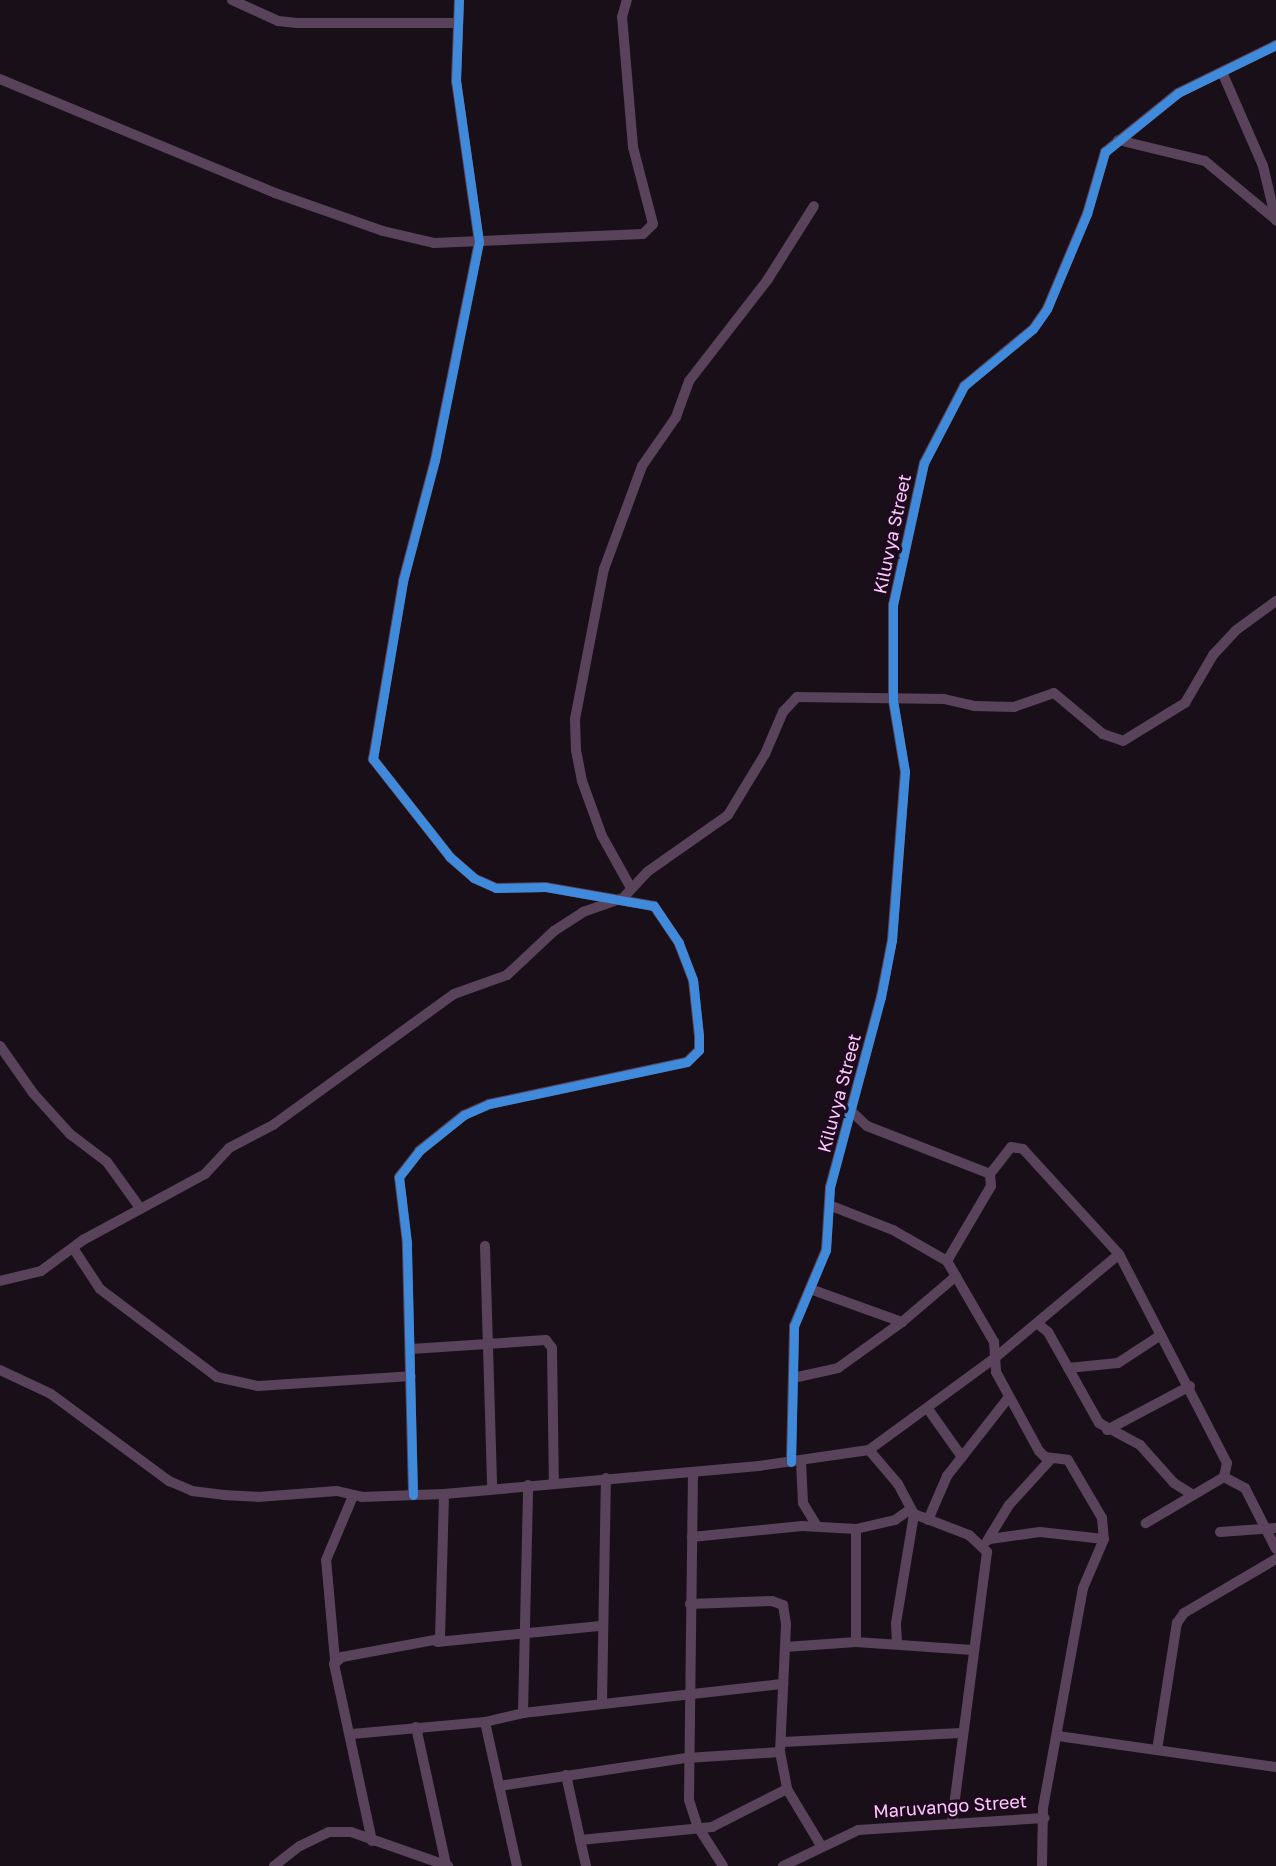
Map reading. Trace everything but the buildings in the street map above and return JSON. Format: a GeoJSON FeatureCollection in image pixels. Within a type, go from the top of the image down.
{"type":"FeatureCollection","features":[{"type":"Feature","properties":{"kind":"street"},"geometry":{"type":"LineString","coordinates":[[232,0],[278,21],[457,23]]}},
{"type":"Feature","properties":{"kind":"street"},"geometry":{"type":"LineString","coordinates":[[413,1495],[407,1243],[398,1184],[419,1151],[464,1115],[489,1104],[687,1062],[699,1051],[693,980],[679,943],[654,906],[623,898],[545,887],[496,888],[474,878],[450,857],[373,760],[403,581],[435,460],[478,242],[456,81],[458,0]]}},
{"type":"Feature","properties":{"kind":"street"},"geometry":{"type":"LineString","coordinates":[[0,79],[265,190],[383,231],[434,243],[643,234],[652,229],[633,147],[622,17],[627,0]]}},
{"type":"Feature","properties":{"kind":"street","name":"Kiluvya Street"},"geometry":{"type":"LineString","coordinates":[[817,1526],[803,1503],[796,1461],[794,1326],[813,1290],[826,1250],[829,1205],[881,997],[896,898],[905,772],[894,715],[893,606],[924,463],[964,386],[1033,329],[1046,309],[1087,214],[1105,152],[1178,93],[1276,45]]}},
{"type":"Feature","properties":{"kind":"street"},"geometry":{"type":"LineString","coordinates":[[1222,72],[1263,166],[1276,220]]}},
{"type":"Feature","properties":{"kind":"street"},"geometry":{"type":"LineString","coordinates":[[1118,140],[1205,161],[1276,220]]}},
{"type":"Feature","properties":{"kind":"street"},"geometry":{"type":"LineString","coordinates":[[1263,166],[1276,166]]}},
{"type":"Feature","properties":{"kind":"street"},"geometry":{"type":"LineString","coordinates":[[631,888],[602,836],[582,781],[576,750],[575,719],[604,569],[642,467],[676,417],[689,381],[768,279],[814,206]]}},
{"type":"Feature","properties":{"kind":"street"},"geometry":{"type":"LineString","coordinates":[[0,1281],[33,1275],[140,1208],[205,1174],[229,1148],[274,1125],[454,994],[508,975],[554,931],[583,912],[623,898],[631,888],[728,815],[765,754],[783,712],[797,696],[922,699],[1014,707],[1054,693],[1103,734],[1123,741],[1185,703],[1213,655],[1235,631],[1276,601]]}},
{"type":"Feature","properties":{"kind":"street"},"geometry":{"type":"LineString","coordinates":[[894,715],[922,699]]}},
{"type":"Feature","properties":{"kind":"street"},"geometry":{"type":"LineString","coordinates":[[0,1046],[33,1093],[70,1134],[107,1162],[140,1208]]}},
{"type":"Feature","properties":{"kind":"street"},"geometry":{"type":"LineString","coordinates":[[852,1112],[867,1126],[990,1174]]}},
{"type":"Feature","properties":{"kind":"street"},"geometry":{"type":"LineString","coordinates":[[947,1261],[991,1186],[990,1174],[1012,1147],[1023,1149],[1119,1254],[1226,1457],[1224,1477]]}},
{"type":"Feature","properties":{"kind":"street"},"geometry":{"type":"LineString","coordinates":[[829,1205],[893,1230],[947,1261],[994,1342],[996,1371],[1009,1398],[1039,1451],[1051,1459]]}},
{"type":"Feature","properties":{"kind":"street"},"geometry":{"type":"LineString","coordinates":[[485,1246],[492,1488]]}},
{"type":"Feature","properties":{"kind":"street"},"geometry":{"type":"LineString","coordinates":[[73,1248],[100,1289],[217,1377],[258,1386],[411,1376]]}},
{"type":"Feature","properties":{"kind":"street"},"geometry":{"type":"LineString","coordinates":[[0,1370],[51,1394],[169,1481],[192,1491],[258,1497],[337,1491],[353,1496],[444,1494],[693,1472],[869,1450],[996,1357],[1119,1254]]}},
{"type":"Feature","properties":{"kind":"street"},"geometry":{"type":"LineString","coordinates":[[793,1378],[838,1368],[902,1322],[956,1276]]}},
{"type":"Feature","properties":{"kind":"street"},"geometry":{"type":"LineString","coordinates":[[813,1290],[902,1322]]}},
{"type":"Feature","properties":{"kind":"street"},"geometry":{"type":"LineString","coordinates":[[1038,1324],[1048,1332],[1107,1430],[1140,1445],[1174,1483],[1194,1495]]}},
{"type":"Feature","properties":{"kind":"street"},"geometry":{"type":"LineString","coordinates":[[1068,1368],[1118,1363],[1160,1335]]}},
{"type":"Feature","properties":{"kind":"street"},"geometry":{"type":"LineString","coordinates":[[411,1349],[546,1340],[552,1348],[554,1483]]}},
{"type":"Feature","properties":{"kind":"street"},"geometry":{"type":"LineString","coordinates":[[1107,1430],[1190,1387]]}},
{"type":"Feature","properties":{"kind":"street"},"geometry":{"type":"LineString","coordinates":[[928,1520],[947,1476],[1009,1398]]}},
{"type":"Feature","properties":{"kind":"street"},"geometry":{"type":"LineString","coordinates":[[928,1409],[962,1457]]}},
{"type":"Feature","properties":{"kind":"street"},"geometry":{"type":"LineString","coordinates":[[869,1450],[898,1484],[913,1511],[928,1520],[986,1541],[1040,1532],[1104,1539]]}},
{"type":"Feature","properties":{"kind":"street"},"geometry":{"type":"LineString","coordinates":[[952,1820],[961,1733],[988,1558],[986,1541],[1009,1505],[1051,1459],[1065,1457],[1096,1504],[1104,1539],[1083,1588],[1045,1818],[1042,1866]]}},
{"type":"Feature","properties":{"kind":"street"},"geometry":{"type":"LineString","coordinates":[[693,1472],[687,1758],[689,1800],[698,1827],[723,1866]]}},
{"type":"Feature","properties":{"kind":"street"},"geometry":{"type":"LineString","coordinates":[[1146,1523],[1224,1477]]}},
{"type":"Feature","properties":{"kind":"street"},"geometry":{"type":"LineString","coordinates":[[1224,1477],[1245,1488],[1271,1528],[1276,1549]]}},
{"type":"Feature","properties":{"kind":"street"},"geometry":{"type":"LineString","coordinates":[[602,1703],[601,1626],[606,1478]]}},
{"type":"Feature","properties":{"kind":"street"},"geometry":{"type":"LineString","coordinates":[[523,1713],[528,1485]]}},
{"type":"Feature","properties":{"kind":"street"},"geometry":{"type":"LineString","coordinates":[[437,1643],[442,1633],[444,1494]]}},
{"type":"Feature","properties":{"kind":"street"},"geometry":{"type":"LineString","coordinates":[[353,1496],[326,1560],[335,1660],[333,1672],[352,1734],[372,1841]]}},
{"type":"Feature","properties":{"kind":"street"},"geometry":{"type":"LineString","coordinates":[[692,1537],[817,1526],[856,1529],[895,1520],[913,1511]]}},
{"type":"Feature","properties":{"kind":"street"},"geometry":{"type":"LineString","coordinates":[[897,1643],[896,1623],[913,1511]]}},
{"type":"Feature","properties":{"kind":"street"},"geometry":{"type":"LineString","coordinates":[[1220,1532],[1271,1528]]}},
{"type":"Feature","properties":{"kind":"street"},"geometry":{"type":"LineString","coordinates":[[856,1529],[856,1642]]}},
{"type":"Feature","properties":{"kind":"street"},"geometry":{"type":"LineString","coordinates":[[1157,1750],[1177,1623],[1184,1613],[1276,1559]]}},
{"type":"Feature","properties":{"kind":"street"},"geometry":{"type":"LineString","coordinates":[[690,1604],[779,1601],[786,1625],[782,1747],[787,1789],[820,1844]]}},
{"type":"Feature","properties":{"kind":"street"},"geometry":{"type":"LineString","coordinates":[[335,1660],[523,1632],[601,1626]]}},
{"type":"Feature","properties":{"kind":"street"},"geometry":{"type":"LineString","coordinates":[[785,1647],[856,1642],[973,1650]]}},
{"type":"Feature","properties":{"kind":"street"},"geometry":{"type":"LineString","coordinates":[[352,1734],[485,1722],[523,1713],[783,1684]]}},
{"type":"Feature","properties":{"kind":"street"},"geometry":{"type":"LineString","coordinates":[[485,1722],[517,1866]]}},
{"type":"Feature","properties":{"kind":"street"},"geometry":{"type":"LineString","coordinates":[[416,1727],[447,1866]]}},
{"type":"Feature","properties":{"kind":"street"},"geometry":{"type":"LineString","coordinates":[[499,1786],[782,1747],[961,1733]]}},
{"type":"Feature","properties":{"kind":"street"},"geometry":{"type":"LineString","coordinates":[[1058,1736],[1276,1767]]}},
{"type":"Feature","properties":{"kind":"street"},"geometry":{"type":"LineString","coordinates":[[566,1775],[586,1866]]}},
{"type":"Feature","properties":{"kind":"street"},"geometry":{"type":"LineString","coordinates":[[580,1840],[712,1827],[787,1789]]}},
{"type":"Feature","properties":{"kind":"street","name":"Maruvango Street"},"geometry":{"type":"LineString","coordinates":[[783,1866],[820,1844],[858,1830],[952,1820],[1045,1818]]}},
{"type":"Feature","properties":{"kind":"street"},"geometry":{"type":"LineString","coordinates":[[274,1866],[300,1846],[329,1832],[351,1832],[447,1866]]}},
{"type":"Feature","properties":{"kind":"cycle path"},"geometry":{"type":"LineString","coordinates":[[413,1495],[407,1243],[399,1177],[419,1151],[464,1115],[489,1104],[687,1062],[699,1050],[693,980],[679,943],[654,906],[545,887],[496,888],[474,878],[450,857],[373,759],[403,581],[435,460],[479,242],[456,81],[459,0]]}},
{"type":"Feature","properties":{"kind":"cycle path"},"geometry":{"type":"LineString","coordinates":[[791,1462],[794,1326],[826,1250],[830,1187],[881,997],[892,940],[905,772],[893,700],[893,605],[924,463],[964,386],[1033,329],[1047,309],[1087,214],[1105,152],[1178,93],[1276,45]]}}]}
